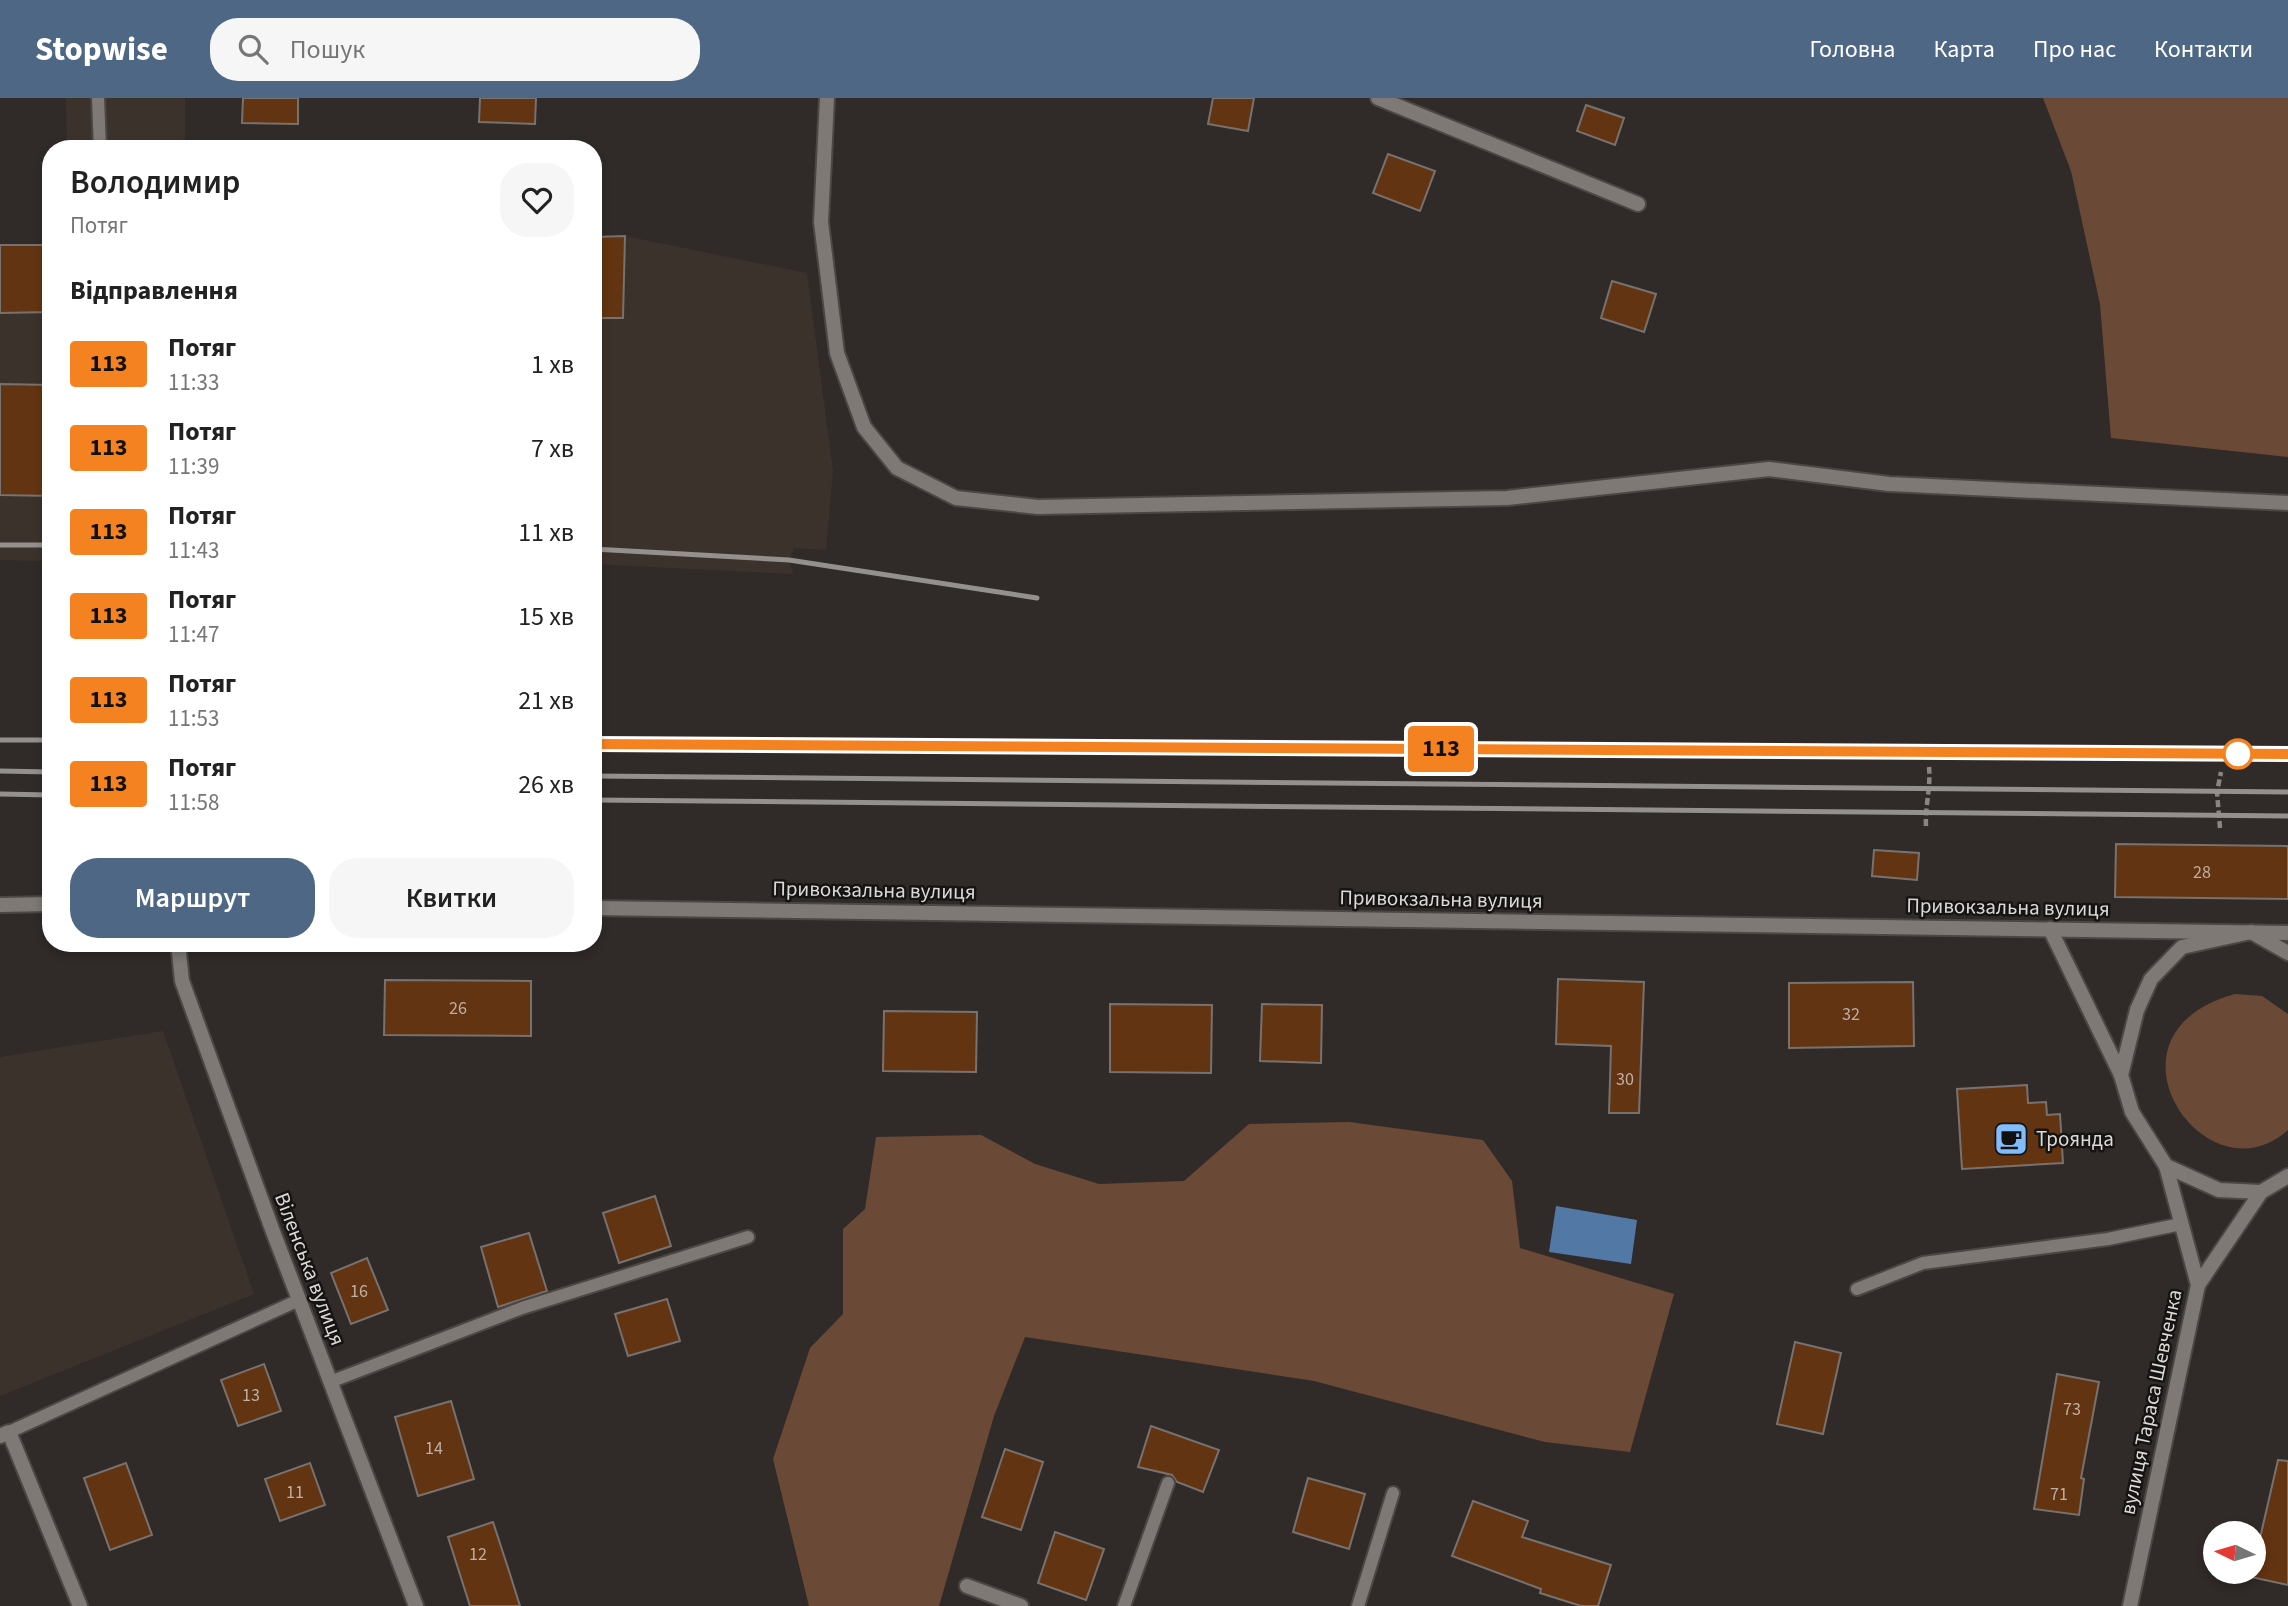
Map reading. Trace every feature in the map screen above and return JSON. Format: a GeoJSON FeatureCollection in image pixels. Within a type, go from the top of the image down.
{"type":"FeatureCollection","features":[{"type":"Feature","properties":{"kind":"street"},"geometry":{"type":"LineString","coordinates":[[827,98],[821,222],[837,353],[864,427],[897,468],[956,498],[1038,507],[1507,498],[1769,469],[1889,484],[2288,503]]}},
{"type":"Feature","properties":{"kind":"street"},"geometry":{"type":"LineString","coordinates":[[1378,98],[1638,204]]}},
{"type":"Feature","properties":{"kind":"street"},"geometry":{"type":"LineString","coordinates":[[0,905],[42,904]]}},
{"type":"Feature","properties":{"kind":"street","name":"Привокзальна вулиця"},"geometry":{"type":"LineString","coordinates":[[602,908],[2288,933]]}},
{"type":"Feature","properties":{"kind":"street","name":"вулиця Тараса Шевченка"},"geometry":{"type":"LineString","coordinates":[[2050,929],[2121,1075],[2132,1112],[2166,1166],[2198,1285],[2130,1606]]}},
{"type":"Feature","properties":{"kind":"street"},"geometry":{"type":"LineString","coordinates":[[2121,1075],[2137,1010],[2151,979],[2182,947],[2251,932],[2288,953]]}},
{"type":"Feature","properties":{"kind":"street","name":"Віленська вулиця"},"geometry":{"type":"LineString","coordinates":[[179,952],[182,981],[299,1300],[416,1606]]}},
{"type":"Feature","properties":{"kind":"street"},"geometry":{"type":"LineString","coordinates":[[2166,1166],[2219,1190],[2261,1192]]}},
{"type":"Feature","properties":{"kind":"street"},"geometry":{"type":"LineString","coordinates":[[2198,1285],[2261,1192],[2288,1176]]}},
{"type":"Feature","properties":{"kind":"street"},"geometry":{"type":"LineString","coordinates":[[5,1434],[80,1606]]}},
{"type":"Feature","properties":{"kind":"street"},"geometry":{"type":"LineString","coordinates":[[967,1586],[1021,1606]]}},
{"type":"Feature","properties":{"kind":"lane"},"geometry":{"type":"LineString","coordinates":[[98,98],[100,140]]}},
{"type":"Feature","properties":{"kind":"lane"},"geometry":{"type":"LineString","coordinates":[[1857,1289],[1923,1263],[2108,1239],[2181,1224]]}},
{"type":"Feature","properties":{"kind":"lane"},"geometry":{"type":"LineString","coordinates":[[331,1382],[522,1308],[748,1237]]}},
{"type":"Feature","properties":{"kind":"lane"},"geometry":{"type":"LineString","coordinates":[[5,1434],[299,1300]]}},
{"type":"Feature","properties":{"kind":"lane"},"geometry":{"type":"LineString","coordinates":[[1124,1606],[1168,1483]]}},
{"type":"Feature","properties":{"kind":"lane"},"geometry":{"type":"LineString","coordinates":[[1357,1606],[1393,1493]]}},
{"type":"Feature","properties":{"kind":"path"},"geometry":{"type":"LineString","coordinates":[[1926,826],[1925,811],[1931,788],[1929,766]]}},
{"type":"Feature","properties":{"kind":"path"},"geometry":{"type":"LineString","coordinates":[[2220,828],[2217,792],[2221,772]]}},
{"type":"Feature","properties":{"kind":"shaded area"},"geometry":{"type":"Polygon","coordinates":[[[66,98],[185,98],[185,140],[67,140],[66,98]]]}},
{"type":"Feature","properties":{"kind":"shaded area"},"geometry":{"type":"Polygon","coordinates":[[[2043,98],[2288,98],[2288,457],[2111,438],[2100,304],[2071,171],[2043,98]]]}},
{"type":"Feature","properties":{"kind":"shaded area"},"geometry":{"type":"Polygon","coordinates":[[[602,236],[625,236],[807,273],[833,471],[826,550],[794,548],[789,560],[793,574],[602,564],[602,236]]]}},
{"type":"Feature","properties":{"kind":"shaded area"},"geometry":{"type":"Polygon","coordinates":[[[0,245],[42,245],[42,561],[0,560],[0,245]]]}},
{"type":"Feature","properties":{"kind":"shaded area"},"geometry":{"type":"Polygon","coordinates":[[[2235,994],[2262,996],[2288,1014],[2288,1130],[2256,1147],[2225,1146],[2197,1130],[2176,1105],[2166,1074],[2170,1043],[2192,1014],[2235,994]]]}},
{"type":"Feature","properties":{"kind":"shaded area"},"geometry":{"type":"Polygon","coordinates":[[[163,1031],[254,1294],[0,1396],[0,1057],[163,1031]]]}},
{"type":"Feature","properties":{"kind":"shaded area"},"geometry":{"type":"Polygon","coordinates":[[[1349,1122],[1483,1140],[1512,1181],[1520,1248],[1674,1294],[1630,1452],[1545,1442],[1314,1381],[1025,1337],[994,1416],[939,1606],[809,1606],[773,1459],[810,1348],[843,1314],[843,1229],[865,1209],[876,1137],[981,1135],[1035,1164],[1099,1184],[1184,1181],[1249,1124],[1349,1122]]]}},
{"type":"Feature","properties":{"kind":"water"},"geometry":{"type":"Polygon","coordinates":[[[1556,1206],[1637,1220],[1631,1264],[1549,1252],[1556,1206]]]}},
{"type":"Feature","properties":{"kind":"building"},"geometry":{"type":"Polygon","coordinates":[[[243,98],[298,98],[298,124],[242,123],[243,98]]]}},
{"type":"Feature","properties":{"kind":"building"},"geometry":{"type":"Polygon","coordinates":[[[480,98],[536,98],[535,124],[479,122],[480,98]]]}},
{"type":"Feature","properties":{"kind":"building"},"geometry":{"type":"Polygon","coordinates":[[[1213,98],[1254,98],[1248,131],[1208,124],[1213,98]]]}},
{"type":"Feature","properties":{"kind":"building"},"geometry":{"type":"Polygon","coordinates":[[[1586,105],[1624,118],[1615,145],[1577,131],[1586,105]]]}},
{"type":"Feature","properties":{"kind":"building"},"geometry":{"type":"Polygon","coordinates":[[[1388,154],[1435,171],[1420,211],[1373,193],[1388,154]]]}},
{"type":"Feature","properties":{"kind":"building"},"geometry":{"type":"Polygon","coordinates":[[[625,236],[623,318],[602,318],[602,237],[625,236]]]}},
{"type":"Feature","properties":{"kind":"building"},"geometry":{"type":"Polygon","coordinates":[[[0,245],[42,245],[42,312],[0,313],[0,245]]]}},
{"type":"Feature","properties":{"kind":"building"},"geometry":{"type":"Polygon","coordinates":[[[1612,281],[1656,294],[1644,332],[1601,318],[1612,281]]]}},
{"type":"Feature","properties":{"kind":"building"},"geometry":{"type":"Polygon","coordinates":[[[0,384],[42,385],[42,496],[0,495],[0,384]]]}},
{"type":"Feature","properties":{"kind":"building"},"geometry":{"type":"Polygon","coordinates":[[[2116,844],[2288,846],[2288,899],[2115,897],[2116,844]]]}},
{"type":"Feature","properties":{"kind":"building"},"geometry":{"type":"Polygon","coordinates":[[[1874,850],[1919,853],[1917,880],[1872,876],[1874,850]]]}},
{"type":"Feature","properties":{"kind":"building"},"geometry":{"type":"Polygon","coordinates":[[[1558,979],[1644,982],[1639,1113],[1609,1113],[1611,1046],[1556,1044],[1558,979]]]}},
{"type":"Feature","properties":{"kind":"building"},"geometry":{"type":"Polygon","coordinates":[[[385,980],[531,981],[531,1036],[384,1035],[385,980]]]}},
{"type":"Feature","properties":{"kind":"building"},"geometry":{"type":"Polygon","coordinates":[[[1913,982],[1914,1046],[1789,1048],[1789,983],[1913,982]]]}},
{"type":"Feature","properties":{"kind":"building"},"geometry":{"type":"Polygon","coordinates":[[[1110,1004],[1212,1005],[1211,1073],[1110,1072],[1110,1004]]]}},
{"type":"Feature","properties":{"kind":"building"},"geometry":{"type":"Polygon","coordinates":[[[1262,1004],[1322,1005],[1321,1063],[1260,1061],[1262,1004]]]}},
{"type":"Feature","properties":{"kind":"building"},"geometry":{"type":"Polygon","coordinates":[[[884,1011],[977,1012],[976,1072],[883,1071],[884,1011]]]}},
{"type":"Feature","properties":{"kind":"building","name":"Троянда"},"geometry":{"type":"Polygon","coordinates":[[[2027,1085],[2028,1103],[2046,1102],[2047,1115],[2060,1114],[2063,1163],[1962,1169],[1957,1089],[2027,1085]]]}},
{"type":"Feature","properties":{"kind":"building"},"geometry":{"type":"Polygon","coordinates":[[[655,1196],[671,1246],[619,1263],[603,1213],[655,1196]]]}},
{"type":"Feature","properties":{"kind":"building"},"geometry":{"type":"Polygon","coordinates":[[[529,1233],[547,1291],[498,1307],[481,1247],[529,1233]]]}},
{"type":"Feature","properties":{"kind":"building"},"geometry":{"type":"Polygon","coordinates":[[[367,1258],[388,1310],[351,1324],[331,1273],[367,1258]]]}},
{"type":"Feature","properties":{"kind":"building"},"geometry":{"type":"Polygon","coordinates":[[[667,1299],[680,1341],[628,1356],[615,1314],[667,1299]]]}},
{"type":"Feature","properties":{"kind":"building"},"geometry":{"type":"Polygon","coordinates":[[[1795,1342],[1841,1353],[1823,1434],[1777,1424],[1795,1342]]]}},
{"type":"Feature","properties":{"kind":"building"},"geometry":{"type":"Polygon","coordinates":[[[264,1364],[281,1411],[238,1426],[221,1380],[264,1364]]]}},
{"type":"Feature","properties":{"kind":"building"},"geometry":{"type":"Polygon","coordinates":[[[2057,1374],[2099,1382],[2081,1478],[2084,1479],[2079,1515],[2034,1509],[2057,1374]]]}},
{"type":"Feature","properties":{"kind":"building"},"geometry":{"type":"Polygon","coordinates":[[[451,1401],[474,1479],[418,1496],[395,1417],[451,1401]]]}},
{"type":"Feature","properties":{"kind":"building"},"geometry":{"type":"Polygon","coordinates":[[[1151,1426],[1219,1450],[1203,1492],[1177,1482],[1172,1475],[1138,1467],[1151,1426]]]}},
{"type":"Feature","properties":{"kind":"building"},"geometry":{"type":"Polygon","coordinates":[[[1005,1449],[1043,1462],[1021,1530],[982,1517],[1005,1449]]]}},
{"type":"Feature","properties":{"kind":"building"},"geometry":{"type":"Polygon","coordinates":[[[2278,1460],[2288,1461],[2288,1585],[2266,1580],[2264,1521],[2278,1460]]]}},
{"type":"Feature","properties":{"kind":"building"},"geometry":{"type":"Polygon","coordinates":[[[126,1463],[152,1535],[110,1550],[84,1478],[126,1463]]]}},
{"type":"Feature","properties":{"kind":"building"},"geometry":{"type":"Polygon","coordinates":[[[310,1463],[325,1505],[280,1521],[265,1479],[310,1463]]]}},
{"type":"Feature","properties":{"kind":"building"},"geometry":{"type":"Polygon","coordinates":[[[1308,1478],[1365,1494],[1349,1549],[1293,1532],[1308,1478]]]}},
{"type":"Feature","properties":{"kind":"building"},"geometry":{"type":"Polygon","coordinates":[[[1473,1501],[1528,1521],[1522,1537],[1611,1565],[1598,1606],[1581,1606],[1540,1593],[1541,1589],[1452,1556],[1473,1501]]]}},
{"type":"Feature","properties":{"kind":"building"},"geometry":{"type":"Polygon","coordinates":[[[493,1522],[520,1606],[470,1606],[448,1537],[493,1522]]]}},
{"type":"Feature","properties":{"kind":"building"},"geometry":{"type":"Polygon","coordinates":[[[1055,1532],[1104,1549],[1086,1600],[1038,1583],[1055,1532]]]}},
{"type":"Feature","properties":{"kind":"railway"},"geometry":{"type":"LineString","coordinates":[[0,545],[42,545]]}},
{"type":"Feature","properties":{"kind":"railway"},"geometry":{"type":"LineString","coordinates":[[602,550],[789,560],[1037,598]]}},
{"type":"Feature","properties":{"kind":"railway"},"geometry":{"type":"LineString","coordinates":[[0,740],[42,740]]}},
{"type":"Feature","properties":{"kind":"railway"},"geometry":{"type":"LineString","coordinates":[[602,744],[2288,754]]}},
{"type":"Feature","properties":{"kind":"railway"},"geometry":{"type":"LineString","coordinates":[[0,771],[42,772]]}},
{"type":"Feature","properties":{"kind":"railway"},"geometry":{"type":"LineString","coordinates":[[602,776],[2288,792]]}},
{"type":"Feature","properties":{"kind":"railway"},"geometry":{"type":"LineString","coordinates":[[0,794],[42,795]]}},
{"type":"Feature","properties":{"kind":"railway"},"geometry":{"type":"LineString","coordinates":[[602,800],[2288,816]]}},
{"type":"Feature","properties":{"kind":"train","name":"113"},"geometry":{"type":"LineString","coordinates":[[602,744],[2288,754]]}},
{"type":"Feature","properties":{"kind":"place","name":"Троянда"},"geometry":{"type":"Point","coordinates":[2011,1139]}}]}
